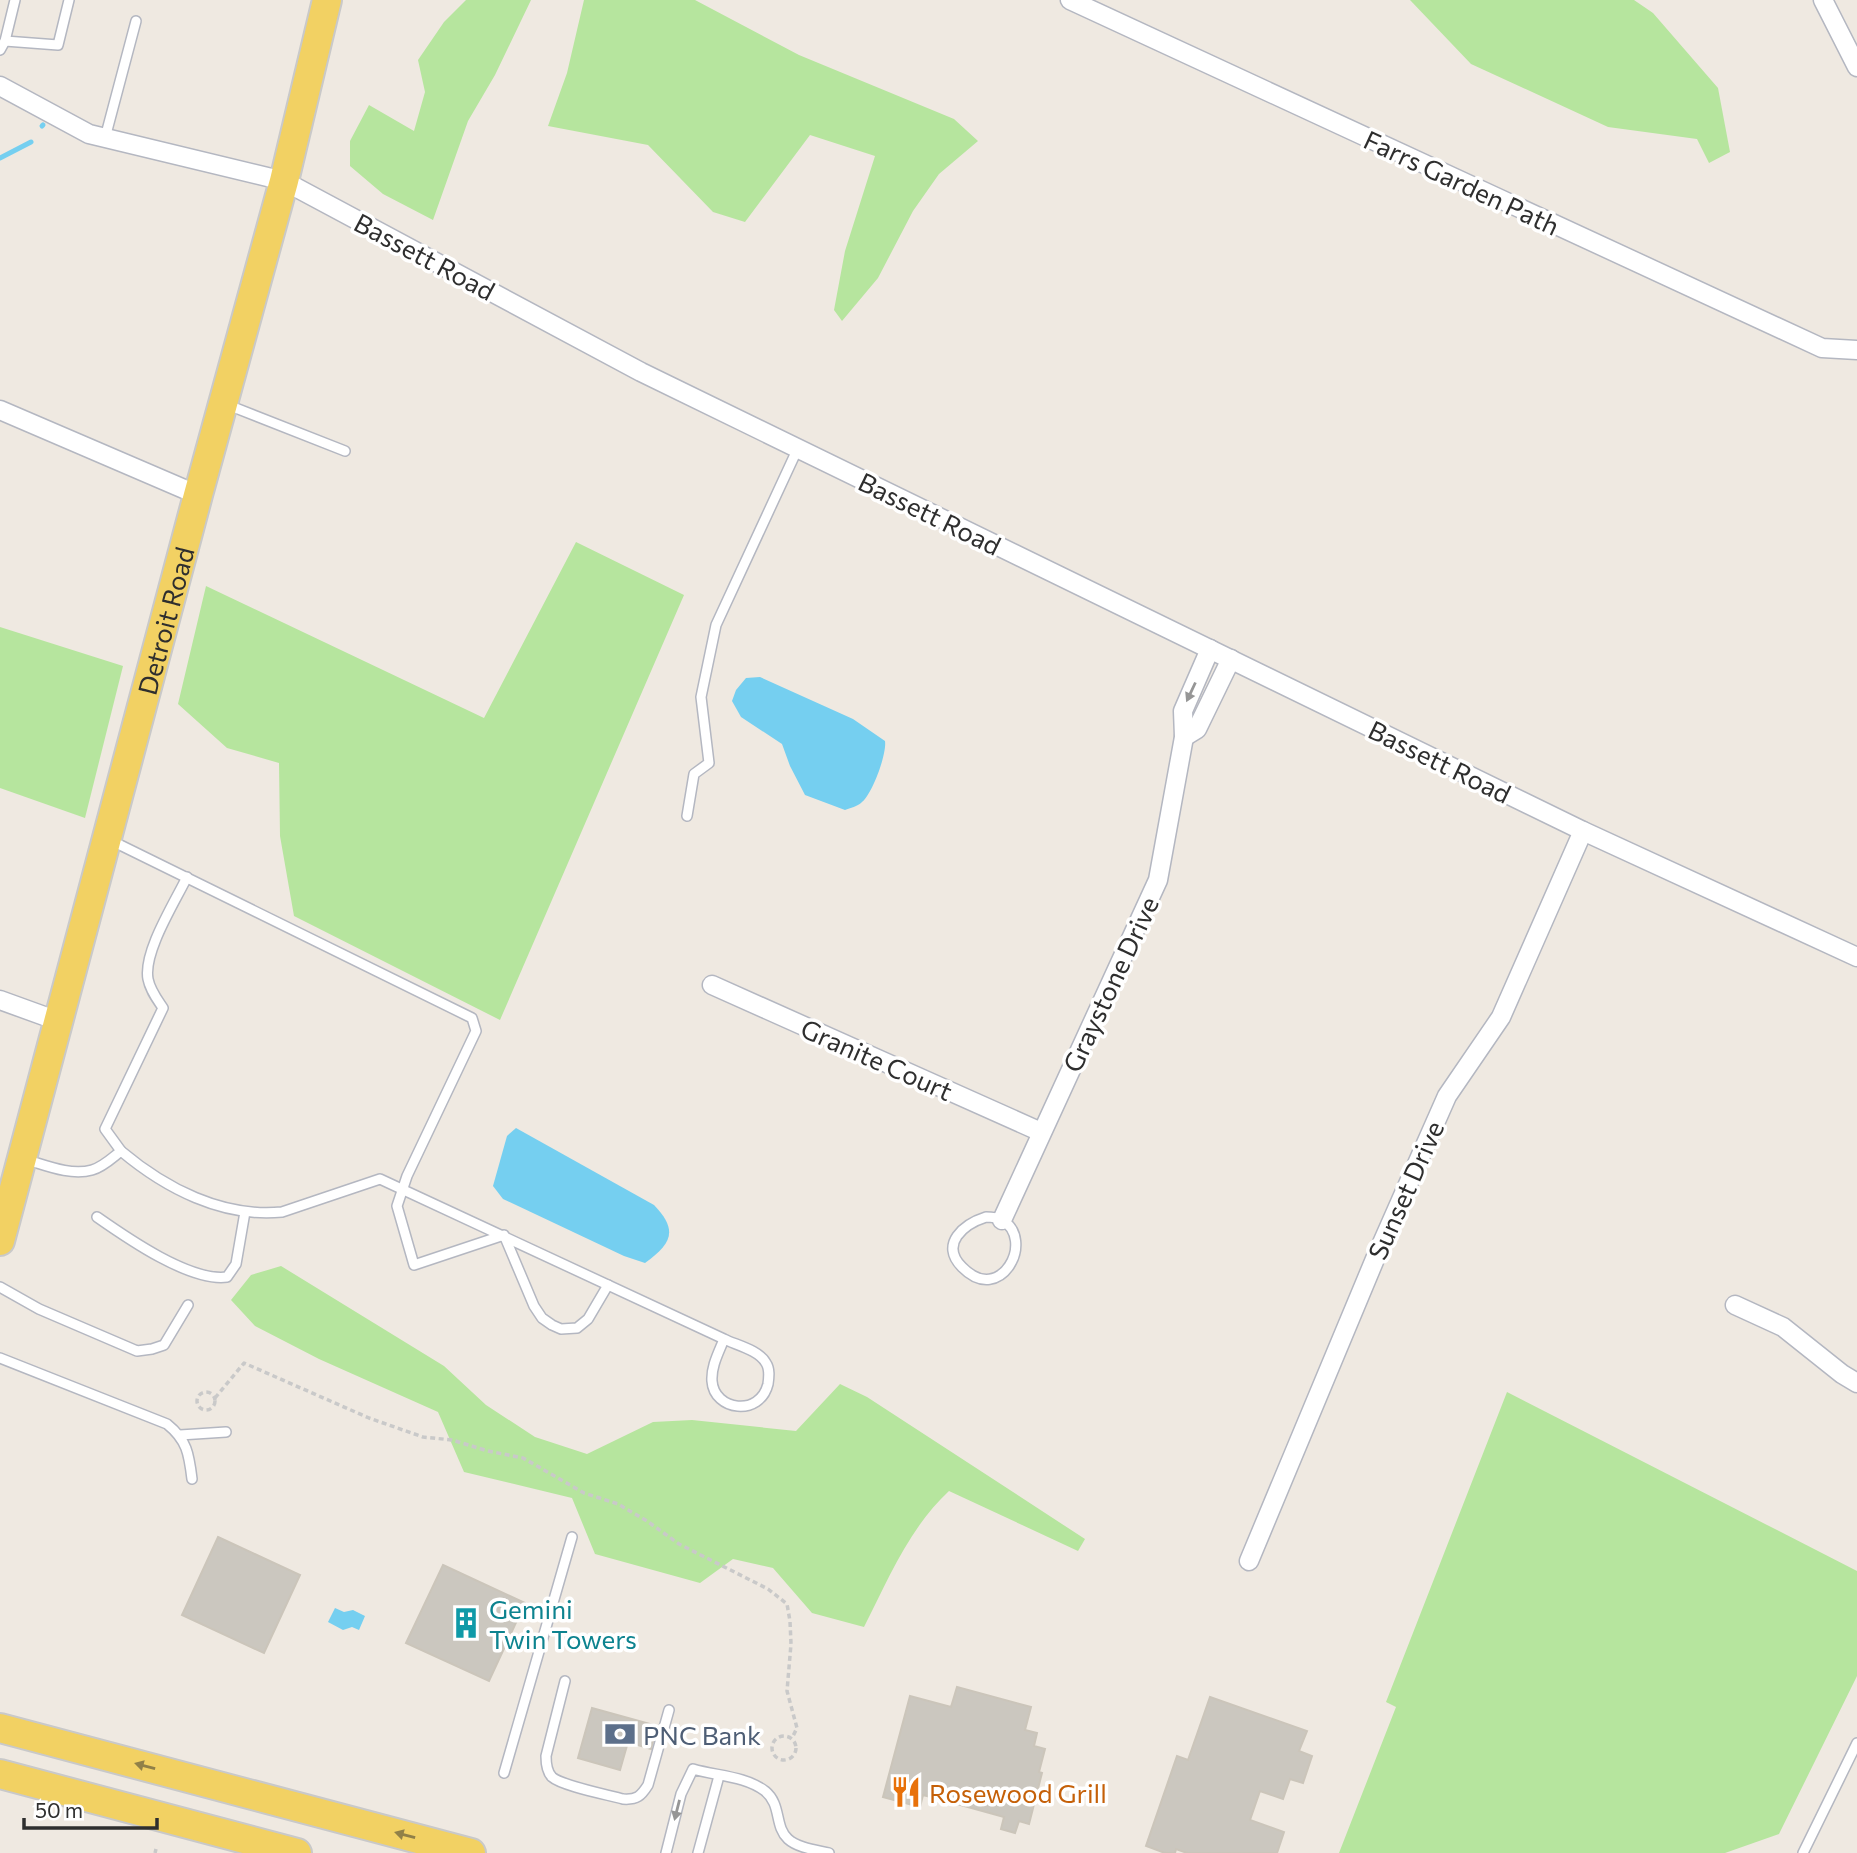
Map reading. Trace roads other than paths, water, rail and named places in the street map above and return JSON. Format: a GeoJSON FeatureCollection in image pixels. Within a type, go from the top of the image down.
{"type":"FeatureCollection","features":[{"type":"Feature","properties":{"kind":"main road","name":"Detroit Road"},"geometry":{"type":"LineString","coordinates":[[0,1241],[284,181],[327,0]]}},
{"type":"Feature","properties":{"kind":"main road"},"geometry":{"type":"LineString","coordinates":[[0,1728],[471,1853]]}},
{"type":"Feature","properties":{"kind":"main road"},"geometry":{"type":"LineString","coordinates":[[0,1774],[292,1852]]}},
{"type":"Feature","properties":{"kind":"street","name":"Farrs Garden Path"},"geometry":{"type":"LineString","coordinates":[[1070,0],[1822,348],[1857,350]]}},
{"type":"Feature","properties":{"kind":"street"},"geometry":{"type":"LineString","coordinates":[[1823,0],[1857,67]]}},
{"type":"Feature","properties":{"kind":"street","name":"Bassett Road"},"geometry":{"type":"LineString","coordinates":[[0,86],[89,134],[284,181],[641,372],[1583,831],[1857,957]]}},
{"type":"Feature","properties":{"kind":"street"},"geometry":{"type":"LineString","coordinates":[[0,410],[198,495]]}},
{"type":"Feature","properties":{"kind":"street","name":"Graystone Drive"},"geometry":{"type":"LineString","coordinates":[[1002,1220],[1158,880],[1184,737],[1183,711],[1210,649]]}},
{"type":"Feature","properties":{"kind":"street"},"geometry":{"type":"LineString","coordinates":[[1184,737],[1198,729],[1231,659]]}},
{"type":"Feature","properties":{"kind":"street","name":"Sunset Drive"},"geometry":{"type":"LineString","coordinates":[[1249,1561],[1375,1259],[1447,1096],[1501,1017],[1583,831]]}},
{"type":"Feature","properties":{"kind":"street","name":"Granite Court"},"geometry":{"type":"LineString","coordinates":[[712,985],[1041,1132]]}},
{"type":"Feature","properties":{"kind":"street"},"geometry":{"type":"LineString","coordinates":[[0,1000],[58,1021]]}},
{"type":"Feature","properties":{"kind":"street"},"geometry":{"type":"LineString","coordinates":[[1735,1305],[1783,1326],[1857,1383]]}},
{"type":"Feature","properties":{"kind":"lane"},"geometry":{"type":"LineString","coordinates":[[0,50],[5,41],[15,0]]}},
{"type":"Feature","properties":{"kind":"lane"},"geometry":{"type":"LineString","coordinates":[[5,41],[58,45],[69,0]]}},
{"type":"Feature","properties":{"kind":"lane"},"geometry":{"type":"LineString","coordinates":[[105,138],[135,21]]}},
{"type":"Feature","properties":{"kind":"lane"},"geometry":{"type":"LineString","coordinates":[[223,403],[345,451]]}},
{"type":"Feature","properties":{"kind":"lane"},"geometry":{"type":"LineString","coordinates":[[687,816],[694,774],[709,763],[701,697],[716,625],[798,449]]}},
{"type":"Feature","properties":{"kind":"lane"},"geometry":{"type":"LineString","coordinates":[[107,838],[472,1018],[476,1031],[402,1188],[397,1206],[414,1265],[504,1235]]}},
{"type":"Feature","properties":{"kind":"lane"},"geometry":{"type":"LineString","coordinates":[[187,877],[148,965],[148,979],[153,994],[163,1008],[106,1129],[121,1151],[144,1170],[192,1197],[244,1212],[282,1212],[380,1179],[759,1355],[766,1362],[770,1375],[766,1390],[759,1401],[749,1406],[737,1407],[725,1401],[717,1394],[712,1383],[716,1360],[724,1339]]}},
{"type":"Feature","properties":{"kind":"lane"},"geometry":{"type":"LineString","coordinates":[[22,1159],[67,1171],[90,1171],[121,1151]]}},
{"type":"Feature","properties":{"kind":"lane"},"geometry":{"type":"LineString","coordinates":[[97,1217],[131,1242],[184,1268],[216,1278],[227,1277],[236,1264],[244,1212]]}},
{"type":"Feature","properties":{"kind":"lane"},"geometry":{"type":"LineString","coordinates":[[986,1217],[1002,1220],[1012,1230],[1016,1248],[1010,1268],[999,1278],[985,1280],[970,1275],[957,1262],[953,1245],[961,1230],[969,1223],[986,1217]]}},
{"type":"Feature","properties":{"kind":"lane"},"geometry":{"type":"LineString","coordinates":[[504,1235],[534,1306],[542,1318],[552,1325],[561,1329],[577,1328],[588,1319],[608,1285]]}},
{"type":"Feature","properties":{"kind":"lane"},"geometry":{"type":"LineString","coordinates":[[0,1287],[39,1310],[137,1350],[164,1345],[188,1305]]}},
{"type":"Feature","properties":{"kind":"lane"},"geometry":{"type":"LineString","coordinates":[[0,1358],[167,1424],[180,1435],[190,1459],[192,1479]]}},
{"type":"Feature","properties":{"kind":"lane"},"geometry":{"type":"LineString","coordinates":[[180,1435],[226,1432]]}},
{"type":"Feature","properties":{"kind":"lane"},"geometry":{"type":"LineString","coordinates":[[504,1773],[572,1537]]}},
{"type":"Feature","properties":{"kind":"lane"},"geometry":{"type":"LineString","coordinates":[[565,1681],[546,1765],[552,1777],[568,1784],[632,1800],[641,1796],[648,1785],[669,1710]]}},
{"type":"Feature","properties":{"kind":"lane"},"geometry":{"type":"LineString","coordinates":[[1803,1853],[1857,1743]]}},
{"type":"Feature","properties":{"kind":"lane"},"geometry":{"type":"LineString","coordinates":[[666,1853],[681,1794],[693,1769],[752,1783],[768,1793],[778,1809],[780,1829],[789,1840],[829,1853]]}},
{"type":"Feature","properties":{"kind":"lane"},"geometry":{"type":"LineString","coordinates":[[698,1853],[719,1776]]}},
{"type":"Feature","properties":{"kind":"water"},"geometry":{"type":"Polygon","coordinates":[[[760,677],[853,719],[885,741],[878,774],[870,792],[860,804],[845,810],[805,795],[782,744],[741,717],[732,701],[736,690],[746,678],[760,677]]]}},
{"type":"Feature","properties":{"kind":"water"},"geometry":{"type":"Polygon","coordinates":[[[516,1128],[654,1205],[667,1222],[669,1230],[669,1237],[661,1250],[645,1263],[624,1256],[503,1199],[493,1186],[507,1136],[516,1128]]]}},
{"type":"Feature","properties":{"kind":"water"},"geometry":{"type":"Polygon","coordinates":[[[335,1608],[344,1612],[353,1610],[365,1616],[359,1630],[352,1627],[343,1630],[328,1622],[335,1608]]]}},
{"type":"Feature","properties":{"kind":"waterway"},"geometry":{"type":"LineString","coordinates":[[0,158],[31,142]]}},
{"type":"Feature","properties":{"kind":"place","name":"Gemini Twin Towers"},"geometry":{"type":"Point","coordinates":[466,1623]}},
{"type":"Feature","properties":{"kind":"place","name":"PNC Bank"},"geometry":{"type":"Point","coordinates":[620,1734]}},
{"type":"Feature","properties":{"kind":"place","name":"Rosewood Grill"},"geometry":{"type":"Point","coordinates":[906,1792]}}]}
